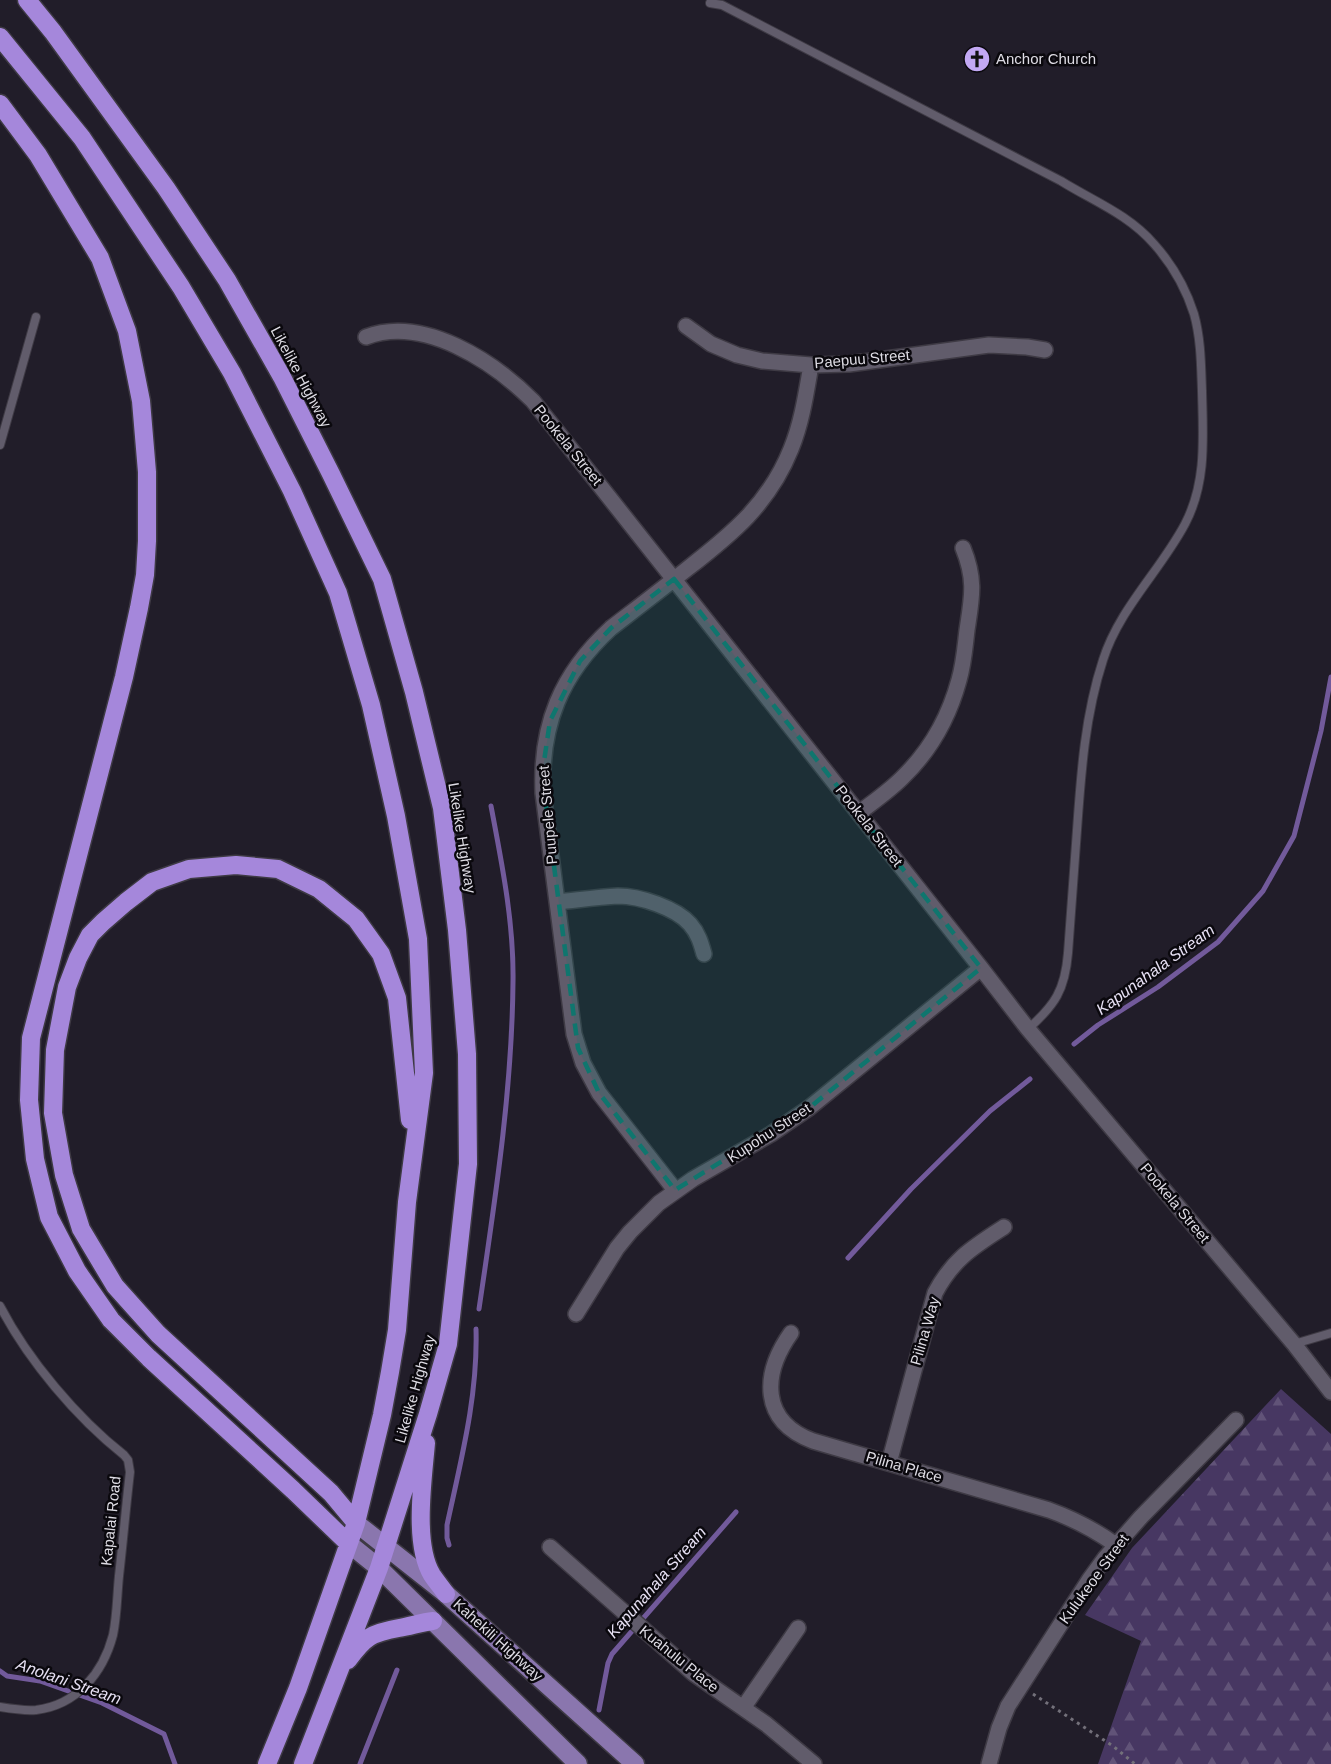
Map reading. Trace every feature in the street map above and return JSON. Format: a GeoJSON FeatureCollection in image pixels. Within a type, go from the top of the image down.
{"type":"FeatureCollection","features":[{"type":"Feature","properties":{"kind":"highway","name":"Likelike Highway"},"geometry":{"type":"LineString","coordinates":[[27,0],[110,109],[178,206],[227,280],[282,377],[382,579],[414,692],[442,808],[457,930],[467,1054],[468,1164],[448,1344],[379,1568],[303,1764]]}},
{"type":"Feature","properties":{"kind":"highway"},"geometry":{"type":"LineString","coordinates":[[34,0],[53,32]]}},
{"type":"Feature","properties":{"kind":"highway","name":"Likelike Highway"},"geometry":{"type":"LineString","coordinates":[[0,37],[82,138],[181,287],[232,373],[292,491],[338,593],[371,705],[396,816],[418,939],[424,1073],[407,1202],[397,1330],[382,1415],[356,1523],[298,1688],[267,1764]]}},
{"type":"Feature","properties":{"kind":"highway"},"geometry":{"type":"LineString","coordinates":[[0,104],[38,154],[100,258],[127,331],[141,401],[147,484],[147,541],[139,608],[124,677],[32,1038],[29,1100],[35,1159],[49,1217],[76,1271],[111,1320],[348,1543]]}},
{"type":"Feature","properties":{"kind":"highway"},"geometry":{"type":"LineString","coordinates":[[356,1523],[331,1493],[158,1334],[115,1286],[81,1229],[63,1175],[53,1113],[55,1050],[67,987],[90,935],[152,882],[189,868],[236,865],[278,869],[319,889],[356,919],[381,954],[397,998],[413,1150]]}},
{"type":"Feature","properties":{"kind":"highway"},"geometry":{"type":"LineString","coordinates":[[428,1414],[420,1526],[422,1546],[430,1573],[446,1594]]}},
{"type":"Feature","properties":{"kind":"highway"},"geometry":{"type":"LineString","coordinates":[[338,1673],[359,1646],[374,1634],[391,1628],[433,1620]]}},
{"type":"Feature","properties":{"kind":"main road","name":"Kahekili Highway"},"geometry":{"type":"LineString","coordinates":[[356,1523],[446,1594],[635,1764]]}},
{"type":"Feature","properties":{"kind":"main road","name":"Kahekili Highway"},"geometry":{"type":"LineString","coordinates":[[348,1543],[379,1568],[578,1764]]}},
{"type":"Feature","properties":{"kind":"street","name":"Paepuu Street"},"geometry":{"type":"LineString","coordinates":[[686,326],[711,344],[736,355],[762,361],[811,365],[849,364],[989,345],[1045,350]]}},
{"type":"Feature","properties":{"kind":"street","name":"Pookela Street"},"geometry":{"type":"LineString","coordinates":[[366,337],[396,330],[428,336],[465,350],[501,372],[533,401],[1028,1029],[1294,1344],[1331,1392]]}},
{"type":"Feature","properties":{"kind":"street","name":"Puupele Street"},"geometry":{"type":"LineString","coordinates":[[675,1190],[599,1093],[583,1062],[574,1034],[543,793],[542,775],[546,738],[557,699],[580,661],[595,643],[727,538],[768,492],[799,428],[811,365]]}},
{"type":"Feature","properties":{"kind":"street"},"geometry":{"type":"LineString","coordinates":[[859,813],[901,780],[914,766],[936,736],[953,699],[964,657],[973,590],[970,566],[963,548]]}},
{"type":"Feature","properties":{"kind":"street"},"geometry":{"type":"LineString","coordinates":[[558,902],[619,896],[632,897],[655,904],[688,922],[698,936],[704,954]]}},
{"type":"Feature","properties":{"kind":"street","name":"Kupohu Street"},"geometry":{"type":"LineString","coordinates":[[576,1314],[617,1248],[644,1217],[675,1190],[771,1134],[809,1108],[981,968]]}},
{"type":"Feature","properties":{"kind":"street","name":"Pilina Way"},"geometry":{"type":"LineString","coordinates":[[889,1463],[935,1293],[948,1271],[958,1260],[1004,1227]]}},
{"type":"Feature","properties":{"kind":"street","name":"Pilina Place"},"geometry":{"type":"LineString","coordinates":[[791,1333],[774,1362],[770,1383],[773,1404],[784,1423],[792,1431],[813,1441],[1049,1510],[1074,1519],[1116,1545]]}},
{"type":"Feature","properties":{"kind":"street","name":"Kulukeoe Street"},"geometry":{"type":"LineString","coordinates":[[989,1764],[1008,1706],[1089,1580],[1141,1517],[1236,1420]]}},
{"type":"Feature","properties":{"kind":"street","name":"Kuahulu Place"},"geometry":{"type":"LineString","coordinates":[[550,1547],[693,1673],[766,1724],[814,1764]]}},
{"type":"Feature","properties":{"kind":"street"},"geometry":{"type":"LineString","coordinates":[[743,1708],[798,1628]]}},
{"type":"Feature","properties":{"kind":"lane"},"geometry":{"type":"LineString","coordinates":[[710,3],[722,5],[1061,180],[1082,195],[1102,203],[1138,228],[1154,243],[1179,279],[1191,306],[1201,354],[1204,450],[1199,488],[1186,523],[1117,627],[1103,659],[1087,731],[1080,780],[1065,975],[1056,999],[1048,1011],[1028,1029]]}},
{"type":"Feature","properties":{"kind":"lane"},"geometry":{"type":"LineString","coordinates":[[0,445],[36,318]]}},
{"type":"Feature","properties":{"kind":"lane","name":"Kapalai Road"},"geometry":{"type":"LineString","coordinates":[[0,1306],[22,1344],[41,1370],[85,1418],[124,1455],[128,1460],[130,1472],[116,1618],[109,1648],[98,1672],[81,1691],[60,1704],[36,1710],[0,1707]]}},
{"type":"Feature","properties":{"kind":"lane"},"geometry":{"type":"LineString","coordinates":[[1294,1344],[1331,1333]]}},
{"type":"Feature","properties":{"kind":"path"},"geometry":{"type":"LineString","coordinates":[[1021,1686],[1113,1746],[1135,1764]]}},
{"type":"Feature","properties":{"kind":"highlighted area"},"geometry":{"type":"Polygon","coordinates":[[[674,579],[981,968],[809,1108],[675,1190],[599,1093],[578,1048],[542,775],[550,721],[580,661],[611,628],[674,579]]]}},
{"type":"Feature","properties":{"kind":"green space"},"geometry":{"type":"Polygon","coordinates":[[[1281,1389],[1331,1434],[1331,1764],[1098,1764],[1141,1641],[1085,1615],[1132,1548],[1281,1389]]]}},
{"type":"Feature","properties":{"kind":"waterway","name":"Kapunahala Stream"},"geometry":{"type":"LineString","coordinates":[[1074,1044],[1098,1025],[1158,987],[1218,942],[1263,891],[1294,836],[1321,731],[1331,677]]}},
{"type":"Feature","properties":{"kind":"waterway"},"geometry":{"type":"LineString","coordinates":[[479,1309],[497,1187],[506,1105],[513,982],[509,916],[491,806]]}},
{"type":"Feature","properties":{"kind":"waterway","name":"Kapunahala Stream"},"geometry":{"type":"LineString","coordinates":[[848,1258],[911,1189],[990,1111],[1030,1079]]}},
{"type":"Feature","properties":{"kind":"waterway"},"geometry":{"type":"LineString","coordinates":[[449,1545],[447,1525],[471,1403],[476,1329]]}},
{"type":"Feature","properties":{"kind":"waterway","name":"Kapunahala Stream"},"geometry":{"type":"LineString","coordinates":[[599,1710],[608,1663],[612,1654],[736,1512]]}},
{"type":"Feature","properties":{"kind":"waterway"},"geometry":{"type":"LineString","coordinates":[[360,1764],[397,1670]]}},
{"type":"Feature","properties":{"kind":"waterway","name":"Anolani Stream"},"geometry":{"type":"LineString","coordinates":[[0,1671],[7,1676],[40,1681],[102,1703],[164,1734],[175,1764]]}},
{"type":"Feature","properties":{"kind":"place","name":"Anchor Church"},"geometry":{"type":"Point","coordinates":[977,59]}}]}
